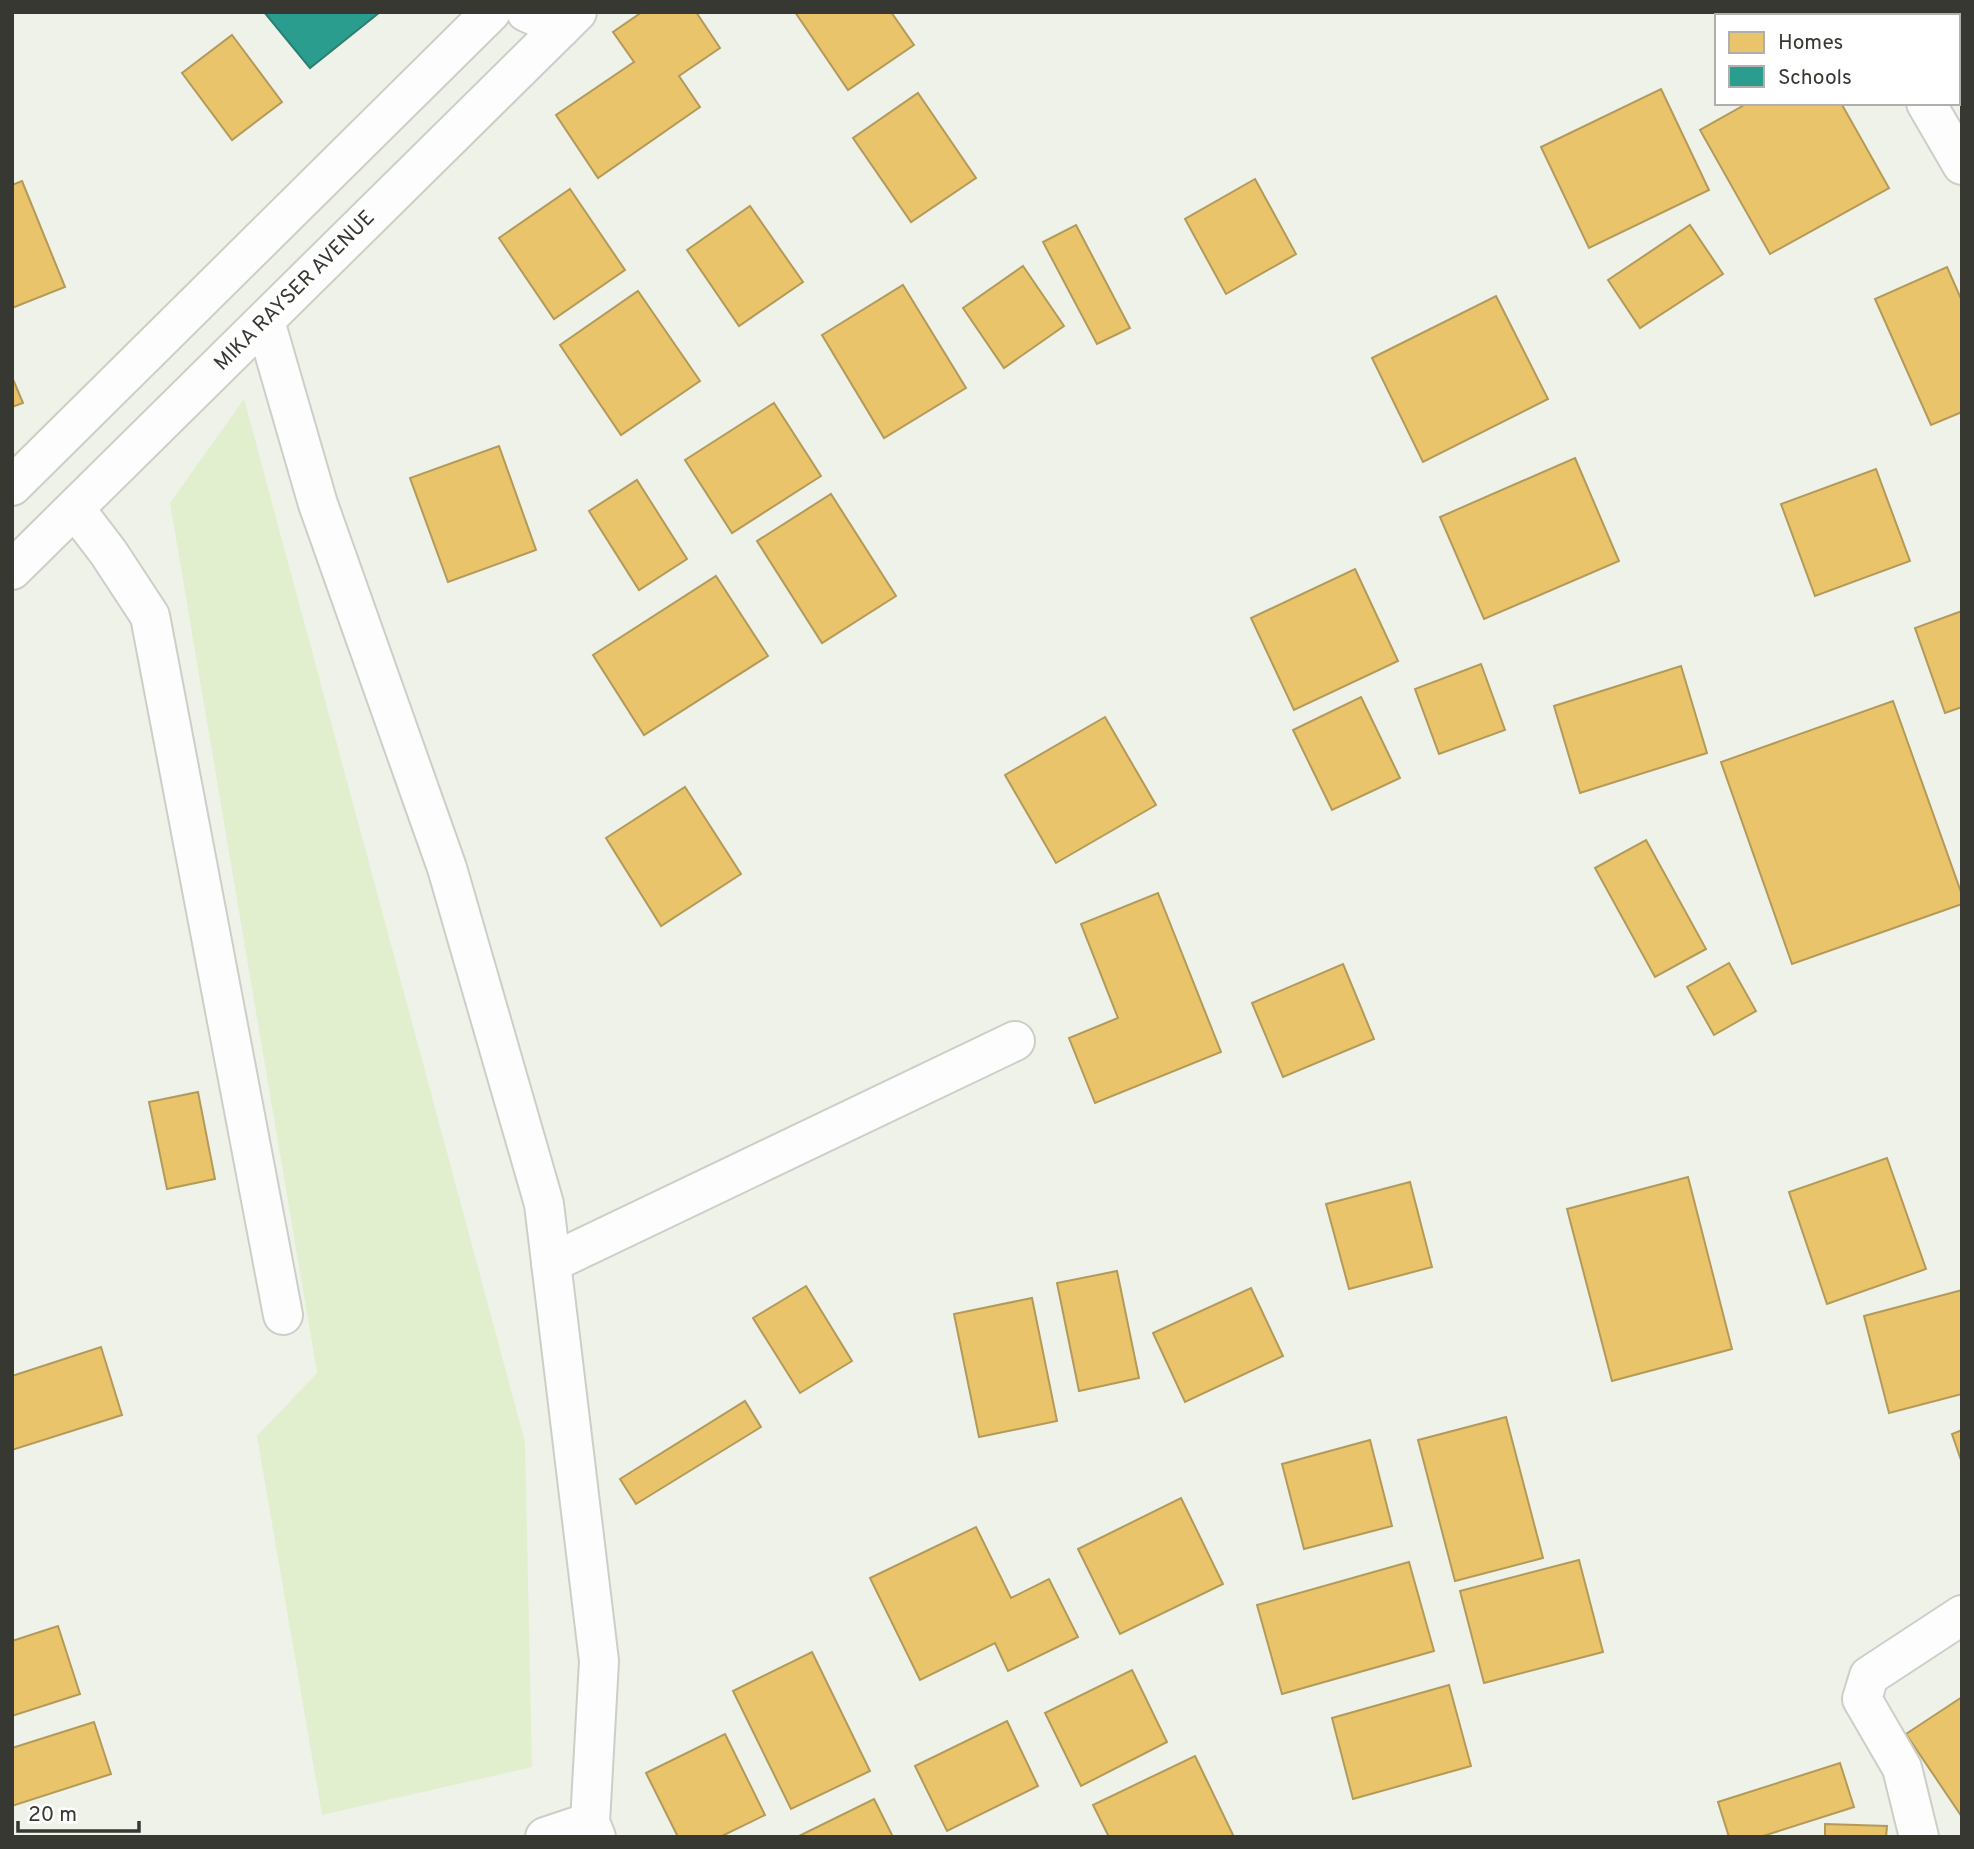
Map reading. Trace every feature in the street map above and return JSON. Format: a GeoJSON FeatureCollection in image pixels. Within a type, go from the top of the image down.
{"type":"FeatureCollection","features":[{"type":"Feature","properties":{"kind":"street"},"geometry":{"type":"LineString","coordinates":[[12,486],[491,12]]}},
{"type":"Feature","properties":{"kind":"street"},"geometry":{"type":"LineString","coordinates":[[527,12],[564,18]]}},
{"type":"Feature","properties":{"kind":"street","name":"MIKA RAYSER AVENUE"},"geometry":{"type":"LineString","coordinates":[[12,570],[265,321],[564,18]]}},
{"type":"Feature","properties":{"kind":"street"},"geometry":{"type":"LineString","coordinates":[[1927,105],[1962,165]]}},
{"type":"Feature","properties":{"kind":"street"},"geometry":{"type":"LineString","coordinates":[[265,321],[318,504],[447,868],[544,1204],[599,1661],[593,1829],[545,1837]]}},
{"type":"Feature","properties":{"kind":"street"},"geometry":{"type":"LineString","coordinates":[[75,509],[108,552],[150,616],[283,1315]]}},
{"type":"Feature","properties":{"kind":"street"},"geometry":{"type":"LineString","coordinates":[[551,1263],[1014,1041]]}},
{"type":"Feature","properties":{"kind":"street"},"geometry":{"type":"LineString","coordinates":[[1919,1837],[1902,1768],[1862,1699],[1869,1676],[1962,1615]]}},
{"type":"Feature","properties":{"kind":"green space"},"geometry":{"type":"Polygon","coordinates":[[[244,399],[525,1442],[532,1767],[322,1815],[257,1436],[317,1373],[170,503],[244,399]]]}},
{"type":"Feature","properties":{"kind":"building: Homes"},"geometry":{"type":"Polygon","coordinates":[[[642,12],[696,12],[720,48],[679,76],[700,107],[598,178],[556,115],[634,62],[613,32],[642,12]]]}},
{"type":"Feature","properties":{"kind":"building: Homes"},"geometry":{"type":"Polygon","coordinates":[[[795,12],[891,12],[914,45],[848,90],[795,12]]]}},
{"type":"Feature","properties":{"kind":"building: Homes"},"geometry":{"type":"Polygon","coordinates":[[[232,35],[282,102],[232,140],[182,73],[232,35]]]}},
{"type":"Feature","properties":{"kind":"building: Homes"},"geometry":{"type":"Polygon","coordinates":[[[1661,89],[1709,190],[1589,248],[1541,147],[1661,89]]]}},
{"type":"Feature","properties":{"kind":"building: Homes"},"geometry":{"type":"Polygon","coordinates":[[[918,93],[976,178],[911,222],[853,138],[918,93]]]}},
{"type":"Feature","properties":{"kind":"building: Homes"},"geometry":{"type":"Polygon","coordinates":[[[1744,105],[1842,105],[1889,188],[1770,254],[1700,130],[1744,105]]]}},
{"type":"Feature","properties":{"kind":"building: Homes"},"geometry":{"type":"Polygon","coordinates":[[[1255,179],[1296,254],[1226,294],[1185,219],[1255,179]]]}},
{"type":"Feature","properties":{"kind":"building: Homes"},"geometry":{"type":"Polygon","coordinates":[[[22,181],[65,287],[12,308],[12,185],[22,181]]]}},
{"type":"Feature","properties":{"kind":"building: Homes"},"geometry":{"type":"Polygon","coordinates":[[[570,189],[625,270],[554,319],[499,238],[570,189]]]}},
{"type":"Feature","properties":{"kind":"building: Homes"},"geometry":{"type":"Polygon","coordinates":[[[750,206],[803,282],[739,326],[687,250],[750,206]]]}},
{"type":"Feature","properties":{"kind":"building: Homes"},"geometry":{"type":"Polygon","coordinates":[[[1076,225],[1130,328],[1097,344],[1043,242],[1076,225]]]}},
{"type":"Feature","properties":{"kind":"building: Homes"},"geometry":{"type":"Polygon","coordinates":[[[1690,225],[1723,274],[1640,328],[1608,280],[1690,225]]]}},
{"type":"Feature","properties":{"kind":"building: Homes"},"geometry":{"type":"Polygon","coordinates":[[[1023,266],[1064,326],[1004,368],[963,308],[1023,266]]]}},
{"type":"Feature","properties":{"kind":"building: Homes"},"geometry":{"type":"Polygon","coordinates":[[[1947,267],[1962,301],[1962,412],[1931,425],[1875,299],[1947,267]]]}},
{"type":"Feature","properties":{"kind":"building: Homes"},"geometry":{"type":"Polygon","coordinates":[[[903,285],[966,388],[884,438],[822,335],[903,285]]]}},
{"type":"Feature","properties":{"kind":"building: Homes"},"geometry":{"type":"Polygon","coordinates":[[[638,291],[700,381],[621,435],[560,345],[638,291]]]}},
{"type":"Feature","properties":{"kind":"building: Homes"},"geometry":{"type":"Polygon","coordinates":[[[1496,296],[1548,399],[1423,462],[1372,358],[1496,296]]]}},
{"type":"Feature","properties":{"kind":"building: Homes"},"geometry":{"type":"Polygon","coordinates":[[[12,377],[23,403],[12,407],[12,377]]]}},
{"type":"Feature","properties":{"kind":"building: Homes"},"geometry":{"type":"Polygon","coordinates":[[[774,403],[821,476],[732,533],[685,460],[774,403]]]}},
{"type":"Feature","properties":{"kind":"building: Homes"},"geometry":{"type":"Polygon","coordinates":[[[499,446],[536,550],[448,582],[410,478],[499,446]]]}},
{"type":"Feature","properties":{"kind":"building: Homes"},"geometry":{"type":"Polygon","coordinates":[[[1575,458],[1619,561],[1484,619],[1440,517],[1575,458]]]}},
{"type":"Feature","properties":{"kind":"building: Homes"},"geometry":{"type":"Polygon","coordinates":[[[1876,469],[1910,561],[1815,596],[1781,504],[1876,469]]]}},
{"type":"Feature","properties":{"kind":"building: Homes"},"geometry":{"type":"Polygon","coordinates":[[[637,480],[687,559],[639,590],[589,511],[637,480]]]}},
{"type":"Feature","properties":{"kind":"building: Homes"},"geometry":{"type":"Polygon","coordinates":[[[831,494],[896,596],[822,643],[757,541],[831,494]]]}},
{"type":"Feature","properties":{"kind":"building: Homes"},"geometry":{"type":"Polygon","coordinates":[[[1355,569],[1398,661],[1294,710],[1251,618],[1355,569]]]}},
{"type":"Feature","properties":{"kind":"building: Homes"},"geometry":{"type":"Polygon","coordinates":[[[716,576],[768,656],[644,735],[593,655],[716,576]]]}},
{"type":"Feature","properties":{"kind":"building: Homes"},"geometry":{"type":"Polygon","coordinates":[[[1962,611],[1962,707],[1945,713],[1915,628],[1962,611]]]}},
{"type":"Feature","properties":{"kind":"building: Homes"},"geometry":{"type":"Polygon","coordinates":[[[1481,664],[1505,730],[1439,754],[1415,689],[1481,664]]]}},
{"type":"Feature","properties":{"kind":"building: Homes"},"geometry":{"type":"Polygon","coordinates":[[[1681,666],[1707,753],[1580,793],[1554,706],[1681,666]]]}},
{"type":"Feature","properties":{"kind":"building: Homes"},"geometry":{"type":"Polygon","coordinates":[[[1361,697],[1400,778],[1332,810],[1293,730],[1361,697]]]}},
{"type":"Feature","properties":{"kind":"building: Homes"},"geometry":{"type":"Polygon","coordinates":[[[1893,701],[1962,895],[1962,904],[1792,964],[1721,762],[1893,701]]]}},
{"type":"Feature","properties":{"kind":"building: Homes"},"geometry":{"type":"Polygon","coordinates":[[[1105,717],[1156,805],[1056,863],[1005,775],[1105,717]]]}},
{"type":"Feature","properties":{"kind":"building: Homes"},"geometry":{"type":"Polygon","coordinates":[[[685,787],[741,874],[661,926],[606,838],[685,787]]]}},
{"type":"Feature","properties":{"kind":"building: Homes"},"geometry":{"type":"Polygon","coordinates":[[[1646,840],[1706,949],[1655,977],[1595,868],[1646,840]]]}},
{"type":"Feature","properties":{"kind":"building: Homes"},"geometry":{"type":"Polygon","coordinates":[[[1158,893],[1221,1052],[1095,1103],[1069,1038],[1118,1018],[1081,924],[1158,893]]]}},
{"type":"Feature","properties":{"kind":"building: Homes"},"geometry":{"type":"Polygon","coordinates":[[[1729,963],[1756,1011],[1714,1035],[1687,987],[1729,963]]]}},
{"type":"Feature","properties":{"kind":"building: Homes"},"geometry":{"type":"Polygon","coordinates":[[[1343,964],[1374,1039],[1283,1077],[1252,1003],[1343,964]]]}},
{"type":"Feature","properties":{"kind":"building: Homes"},"geometry":{"type":"Polygon","coordinates":[[[198,1092],[215,1179],[167,1189],[149,1102],[198,1092]]]}},
{"type":"Feature","properties":{"kind":"building: Homes"},"geometry":{"type":"Polygon","coordinates":[[[1887,1158],[1926,1269],[1827,1304],[1789,1192],[1887,1158]]]}},
{"type":"Feature","properties":{"kind":"building: Homes"},"geometry":{"type":"Polygon","coordinates":[[[1688,1177],[1732,1349],[1612,1381],[1567,1209],[1688,1177]]]}},
{"type":"Feature","properties":{"kind":"building: Homes"},"geometry":{"type":"Polygon","coordinates":[[[1410,1182],[1432,1267],[1349,1289],[1326,1204],[1410,1182]]]}},
{"type":"Feature","properties":{"kind":"building: Homes"},"geometry":{"type":"Polygon","coordinates":[[[1117,1271],[1139,1378],[1079,1391],[1057,1283],[1117,1271]]]}},
{"type":"Feature","properties":{"kind":"building: Homes"},"geometry":{"type":"Polygon","coordinates":[[[806,1286],[852,1361],[800,1393],[753,1318],[806,1286]]]}},
{"type":"Feature","properties":{"kind":"building: Homes"},"geometry":{"type":"Polygon","coordinates":[[[1251,1288],[1283,1356],[1185,1402],[1153,1333],[1251,1288]]]}},
{"type":"Feature","properties":{"kind":"building: Homes"},"geometry":{"type":"Polygon","coordinates":[[[1962,1290],[1962,1394],[1889,1413],[1864,1316],[1962,1290]]]}},
{"type":"Feature","properties":{"kind":"building: Homes"},"geometry":{"type":"Polygon","coordinates":[[[1032,1298],[1057,1421],[979,1437],[954,1314],[1032,1298]]]}},
{"type":"Feature","properties":{"kind":"building: Homes"},"geometry":{"type":"Polygon","coordinates":[[[101,1347],[122,1415],[12,1450],[12,1376],[101,1347]]]}},
{"type":"Feature","properties":{"kind":"building: Homes"},"geometry":{"type":"Polygon","coordinates":[[[745,1401],[761,1427],[636,1504],[620,1479],[745,1401]]]}},
{"type":"Feature","properties":{"kind":"building: Homes"},"geometry":{"type":"Polygon","coordinates":[[[1506,1417],[1543,1558],[1455,1581],[1418,1440],[1506,1417]]]}},
{"type":"Feature","properties":{"kind":"building: Homes"},"geometry":{"type":"Polygon","coordinates":[[[1962,1430],[1962,1463],[1952,1434],[1962,1430]]]}},
{"type":"Feature","properties":{"kind":"building: Homes"},"geometry":{"type":"Polygon","coordinates":[[[1370,1440],[1392,1526],[1304,1549],[1282,1464],[1370,1440]]]}},
{"type":"Feature","properties":{"kind":"building: Homes"},"geometry":{"type":"Polygon","coordinates":[[[1181,1498],[1223,1584],[1120,1634],[1078,1549],[1181,1498]]]}},
{"type":"Feature","properties":{"kind":"building: Homes"},"geometry":{"type":"Polygon","coordinates":[[[976,1527],[1011,1598],[1049,1579],[1078,1637],[1008,1671],[995,1643],[920,1680],[870,1578],[976,1527]]]}},
{"type":"Feature","properties":{"kind":"building: Homes"},"geometry":{"type":"Polygon","coordinates":[[[1579,1560],[1603,1652],[1484,1683],[1460,1591],[1579,1560]]]}},
{"type":"Feature","properties":{"kind":"building: Homes"},"geometry":{"type":"Polygon","coordinates":[[[1409,1562],[1434,1651],[1282,1694],[1257,1605],[1409,1562]]]}},
{"type":"Feature","properties":{"kind":"building: Homes"},"geometry":{"type":"Polygon","coordinates":[[[58,1626],[80,1694],[12,1716],[12,1641],[58,1626]]]}},
{"type":"Feature","properties":{"kind":"building: Homes"},"geometry":{"type":"Polygon","coordinates":[[[812,1652],[870,1771],[791,1809],[733,1691],[812,1652]]]}},
{"type":"Feature","properties":{"kind":"building: Homes"},"geometry":{"type":"Polygon","coordinates":[[[1132,1670],[1167,1742],[1081,1786],[1045,1713],[1132,1670]]]}},
{"type":"Feature","properties":{"kind":"building: Homes"},"geometry":{"type":"Polygon","coordinates":[[[1449,1685],[1471,1766],[1353,1799],[1332,1718],[1449,1685]]]}},
{"type":"Feature","properties":{"kind":"building: Homes"},"geometry":{"type":"Polygon","coordinates":[[[1962,1697],[1962,1817],[1906,1734],[1962,1697]]]}},
{"type":"Feature","properties":{"kind":"building: Homes"},"geometry":{"type":"Polygon","coordinates":[[[1007,1721],[1038,1786],[947,1831],[915,1766],[1007,1721]]]}},
{"type":"Feature","properties":{"kind":"building: Homes"},"geometry":{"type":"Polygon","coordinates":[[[94,1722],[111,1774],[12,1806],[12,1748],[94,1722]]]}},
{"type":"Feature","properties":{"kind":"building: Homes"},"geometry":{"type":"Polygon","coordinates":[[[725,1734],[765,1815],[720,1837],[678,1837],[646,1773],[725,1734]]]}},
{"type":"Feature","properties":{"kind":"building: Homes"},"geometry":{"type":"Polygon","coordinates":[[[1195,1756],[1234,1837],[1109,1837],[1093,1805],[1195,1756]]]}},
{"type":"Feature","properties":{"kind":"building: Homes"},"geometry":{"type":"Polygon","coordinates":[[[1840,1763],[1854,1807],[1760,1837],[1729,1837],[1718,1802],[1840,1763]]]}},
{"type":"Feature","properties":{"kind":"building: Homes"},"geometry":{"type":"Polygon","coordinates":[[[874,1799],[893,1837],[797,1837],[874,1799]]]}},
{"type":"Feature","properties":{"kind":"building: Homes"},"geometry":{"type":"Polygon","coordinates":[[[1825,1824],[1887,1826],[1886,1837],[1825,1837],[1825,1824]]]}},
{"type":"Feature","properties":{"kind":"building: Schools"},"geometry":{"type":"Polygon","coordinates":[[[264,12],[380,12],[310,68],[264,12]]]}}]}
